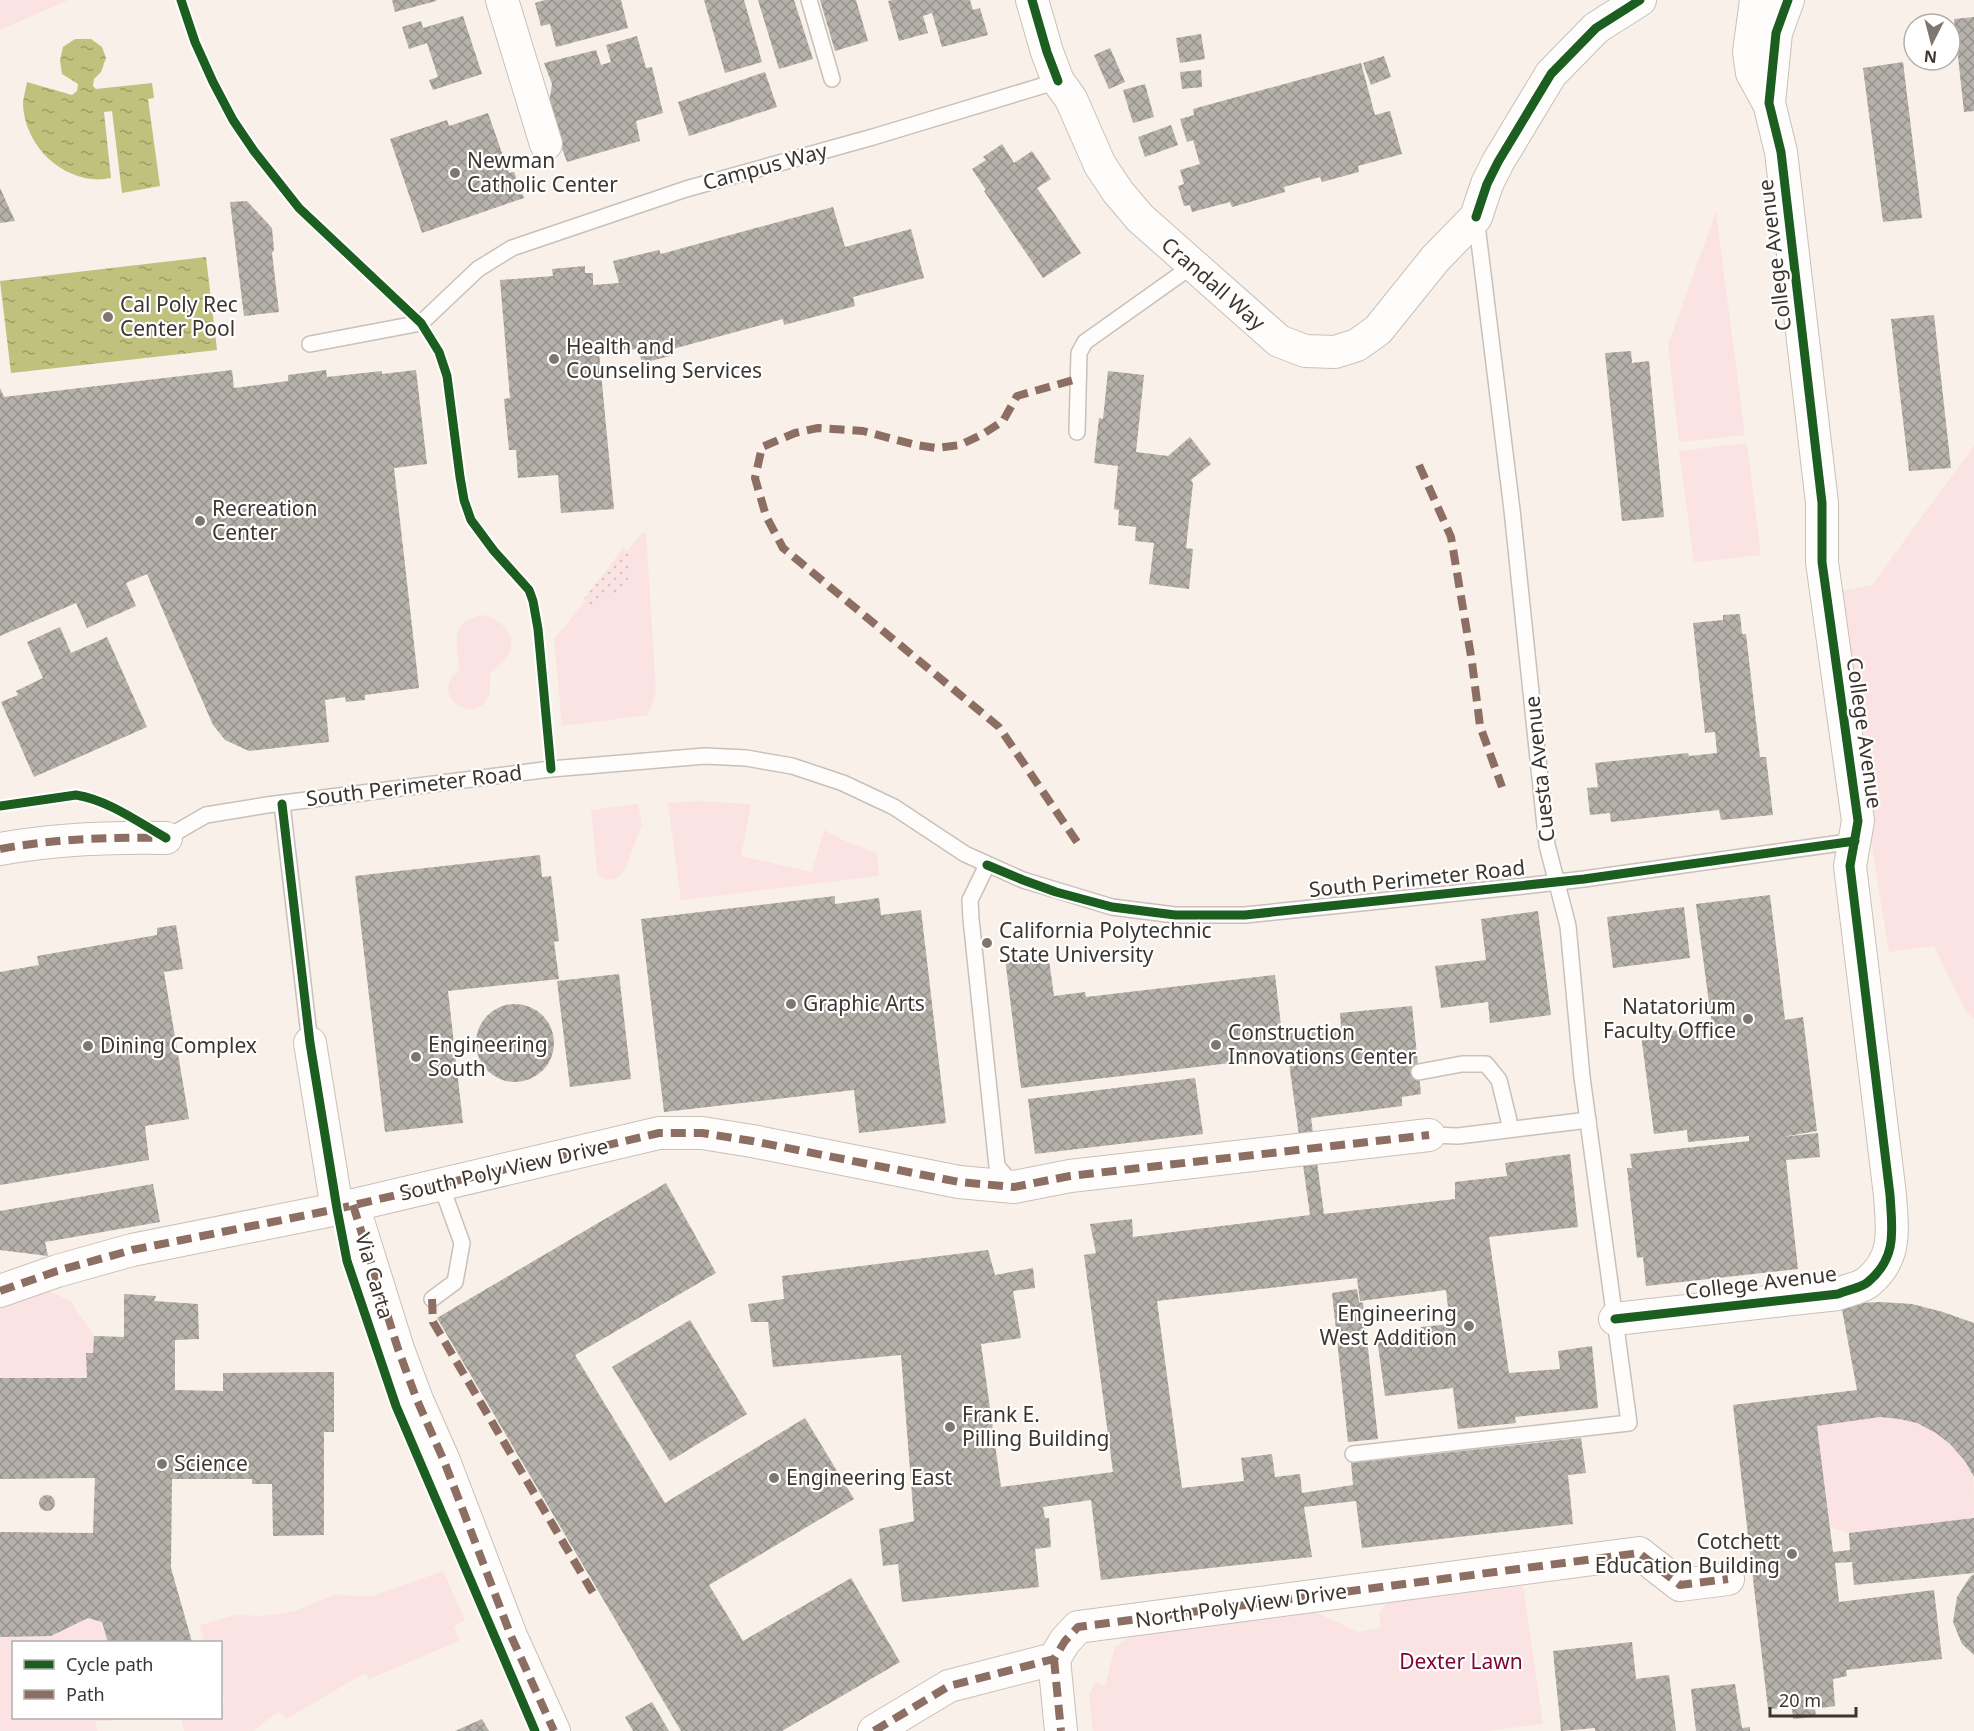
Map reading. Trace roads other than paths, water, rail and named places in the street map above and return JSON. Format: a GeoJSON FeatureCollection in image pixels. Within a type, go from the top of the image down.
{"type":"FeatureCollection","features":[{"type":"Feature","properties":{"kind":"street"},"geometry":{"type":"LineString","coordinates":[[502,0],[546,144]]}},
{"type":"Feature","properties":{"kind":"street","name":"Crandall Way"},"geometry":{"type":"LineString","coordinates":[[1032,0],[1058,81],[1071,99],[1100,165],[1118,192],[1140,218],[1279,341],[1305,351],[1335,352],[1357,345],[1378,330],[1435,259],[1476,218]]}},
{"type":"Feature","properties":{"kind":"street"},"geometry":{"type":"LineString","coordinates":[[1476,218],[1487,184],[1498,162],[1551,74],[1596,28],[1640,0]]}},
{"type":"Feature","properties":{"kind":"street","name":"College Avenue"},"geometry":{"type":"LineString","coordinates":[[1615,1319],[1838,1294],[1867,1283],[1885,1263],[1892,1242],[1890,1196],[1850,866],[1858,821],[1822,562],[1821,493],[1781,152],[1768,103],[1752,73],[1749,52],[1756,0]]}},
{"type":"Feature","properties":{"kind":"street","name":"College Avenue"},"geometry":{"type":"LineString","coordinates":[[1768,103],[1776,33],[1788,0]]}},
{"type":"Feature","properties":{"kind":"street","name":"South Perimeter Road"},"geometry":{"type":"LineString","coordinates":[[1,845],[111,837],[166,838]]}},
{"type":"Feature","properties":{"kind":"street","name":"Via Carta"},"geometry":{"type":"LineString","coordinates":[[310,1043],[345,1207],[417,1400],[444,1461],[511,1636],[554,1731]]}},
{"type":"Feature","properties":{"kind":"street","name":"South Poly View Drive"},"geometry":{"type":"LineString","coordinates":[[0,1291],[57,1271],[132,1250],[345,1207],[659,1133],[702,1133],[959,1182],[1014,1187],[1070,1176],[1429,1135]]}},
{"type":"Feature","properties":{"kind":"street","name":"North Poly View Drive"},"geometry":{"type":"LineString","coordinates":[[1054,1659],[1065,1641],[1078,1627],[1639,1553],[1680,1585],[1728,1579]]}},
{"type":"Feature","properties":{"kind":"street"},"geometry":{"type":"LineString","coordinates":[[874,1731],[949,1686],[1054,1659],[1061,1731]]}},
{"type":"Feature","properties":{"kind":"lane"},"geometry":{"type":"LineString","coordinates":[[809,0],[832,79]]}},
{"type":"Feature","properties":{"kind":"lane","name":"Campus Way"},"geometry":{"type":"LineString","coordinates":[[310,344],[421,323],[478,269],[512,248],[686,189],[873,137],[1058,81]]}},
{"type":"Feature","properties":{"kind":"lane","name":"Cuesta Avenue"},"geometry":{"type":"LineString","coordinates":[[1353,1454],[1629,1423],[1588,1120],[1568,926],[1547,845],[1512,510],[1476,218]]}},
{"type":"Feature","properties":{"kind":"lane"},"geometry":{"type":"LineString","coordinates":[[1077,432],[1079,353],[1085,342],[1192,266]]}},
{"type":"Feature","properties":{"kind":"lane","name":"South Perimeter Road"},"geometry":{"type":"LineString","coordinates":[[166,838],[206,815],[550,769],[705,756],[746,758],[792,766],[843,783],[894,807],[956,849],[1023,880],[1112,907],[1174,915],[1245,915],[1557,882],[1855,841]]}},
{"type":"Feature","properties":{"kind":"lane","name":"Via Carta"},"geometry":{"type":"LineString","coordinates":[[282,804],[310,1043]]}},
{"type":"Feature","properties":{"kind":"lane"},"geometry":{"type":"LineString","coordinates":[[987,865],[970,900],[971,919],[997,1166],[1014,1187]]}},
{"type":"Feature","properties":{"kind":"lane"},"geometry":{"type":"LineString","coordinates":[[1419,1072],[1462,1064],[1486,1064],[1499,1080],[1511,1129]]}},
{"type":"Feature","properties":{"kind":"lane"},"geometry":{"type":"LineString","coordinates":[[1429,1135],[1458,1136],[1588,1120]]}},
{"type":"Feature","properties":{"kind":"lane"},"geometry":{"type":"LineString","coordinates":[[432,1299],[455,1282],[462,1243],[441,1185]]}},
{"type":"Feature","properties":{"kind":"water"},"geometry":{"type":"Polygon","coordinates":[[[75,39],[91,39],[102,47],[106,58],[101,72],[94,79],[93,86],[96,89],[152,83],[154,98],[148,99],[160,186],[122,193],[112,111],[104,112],[111,178],[92,179],[66,171],[44,154],[29,132],[23,105],[27,82],[72,95],[77,91],[78,84],[62,74],[60,60],[63,47],[75,39]]]}},
{"type":"Feature","properties":{"kind":"water","name":"Cal Poly Rec Center Pool"},"geometry":{"type":"Polygon","coordinates":[[[206,257],[217,350],[11,373],[0,281],[206,257]]]}},
{"type":"Feature","properties":{"kind":"place","name":"Newman Catholic Center"},"geometry":{"type":"Point","coordinates":[455,173]}},
{"type":"Feature","properties":{"kind":"place","name":"Cal Poly Rec Center Pool"},"geometry":{"type":"Point","coordinates":[108,317]}},
{"type":"Feature","properties":{"kind":"place","name":"Health and Counseling Services"},"geometry":{"type":"Point","coordinates":[554,359]}},
{"type":"Feature","properties":{"kind":"place","name":"Recreation Center"},"geometry":{"type":"Point","coordinates":[200,521]}},
{"type":"Feature","properties":{"kind":"place","name":"California Polytechnic State University"},"geometry":{"type":"Point","coordinates":[987,943]}},
{"type":"Feature","properties":{"kind":"place","name":"Graphic Arts"},"geometry":{"type":"Point","coordinates":[791,1004]}},
{"type":"Feature","properties":{"kind":"place","name":"Natatorium Faculty Office"},"geometry":{"type":"Point","coordinates":[1748,1019]}},
{"type":"Feature","properties":{"kind":"place","name":"Construction Innovations Center"},"geometry":{"type":"Point","coordinates":[1216,1045]}},
{"type":"Feature","properties":{"kind":"place","name":"Dining Complex"},"geometry":{"type":"Point","coordinates":[88,1046]}},
{"type":"Feature","properties":{"kind":"place","name":"Engineering South"},"geometry":{"type":"Point","coordinates":[416,1057]}},
{"type":"Feature","properties":{"kind":"place","name":"Engineering West Addition"},"geometry":{"type":"Point","coordinates":[1469,1326]}},
{"type":"Feature","properties":{"kind":"place","name":"Frank E. Pilling Building"},"geometry":{"type":"Point","coordinates":[950,1427]}},
{"type":"Feature","properties":{"kind":"place","name":"Science"},"geometry":{"type":"Point","coordinates":[162,1464]}},
{"type":"Feature","properties":{"kind":"place","name":"Engineering East"},"geometry":{"type":"Point","coordinates":[774,1478]}},
{"type":"Feature","properties":{"kind":"place","name":"Cotchett Education Building"},"geometry":{"type":"Point","coordinates":[1792,1554]}},
{"type":"Feature","properties":{"kind":"park label","name":"Dexter Lawn"},"geometry":{"type":"Point","coordinates":[1461,1662]}}]}
